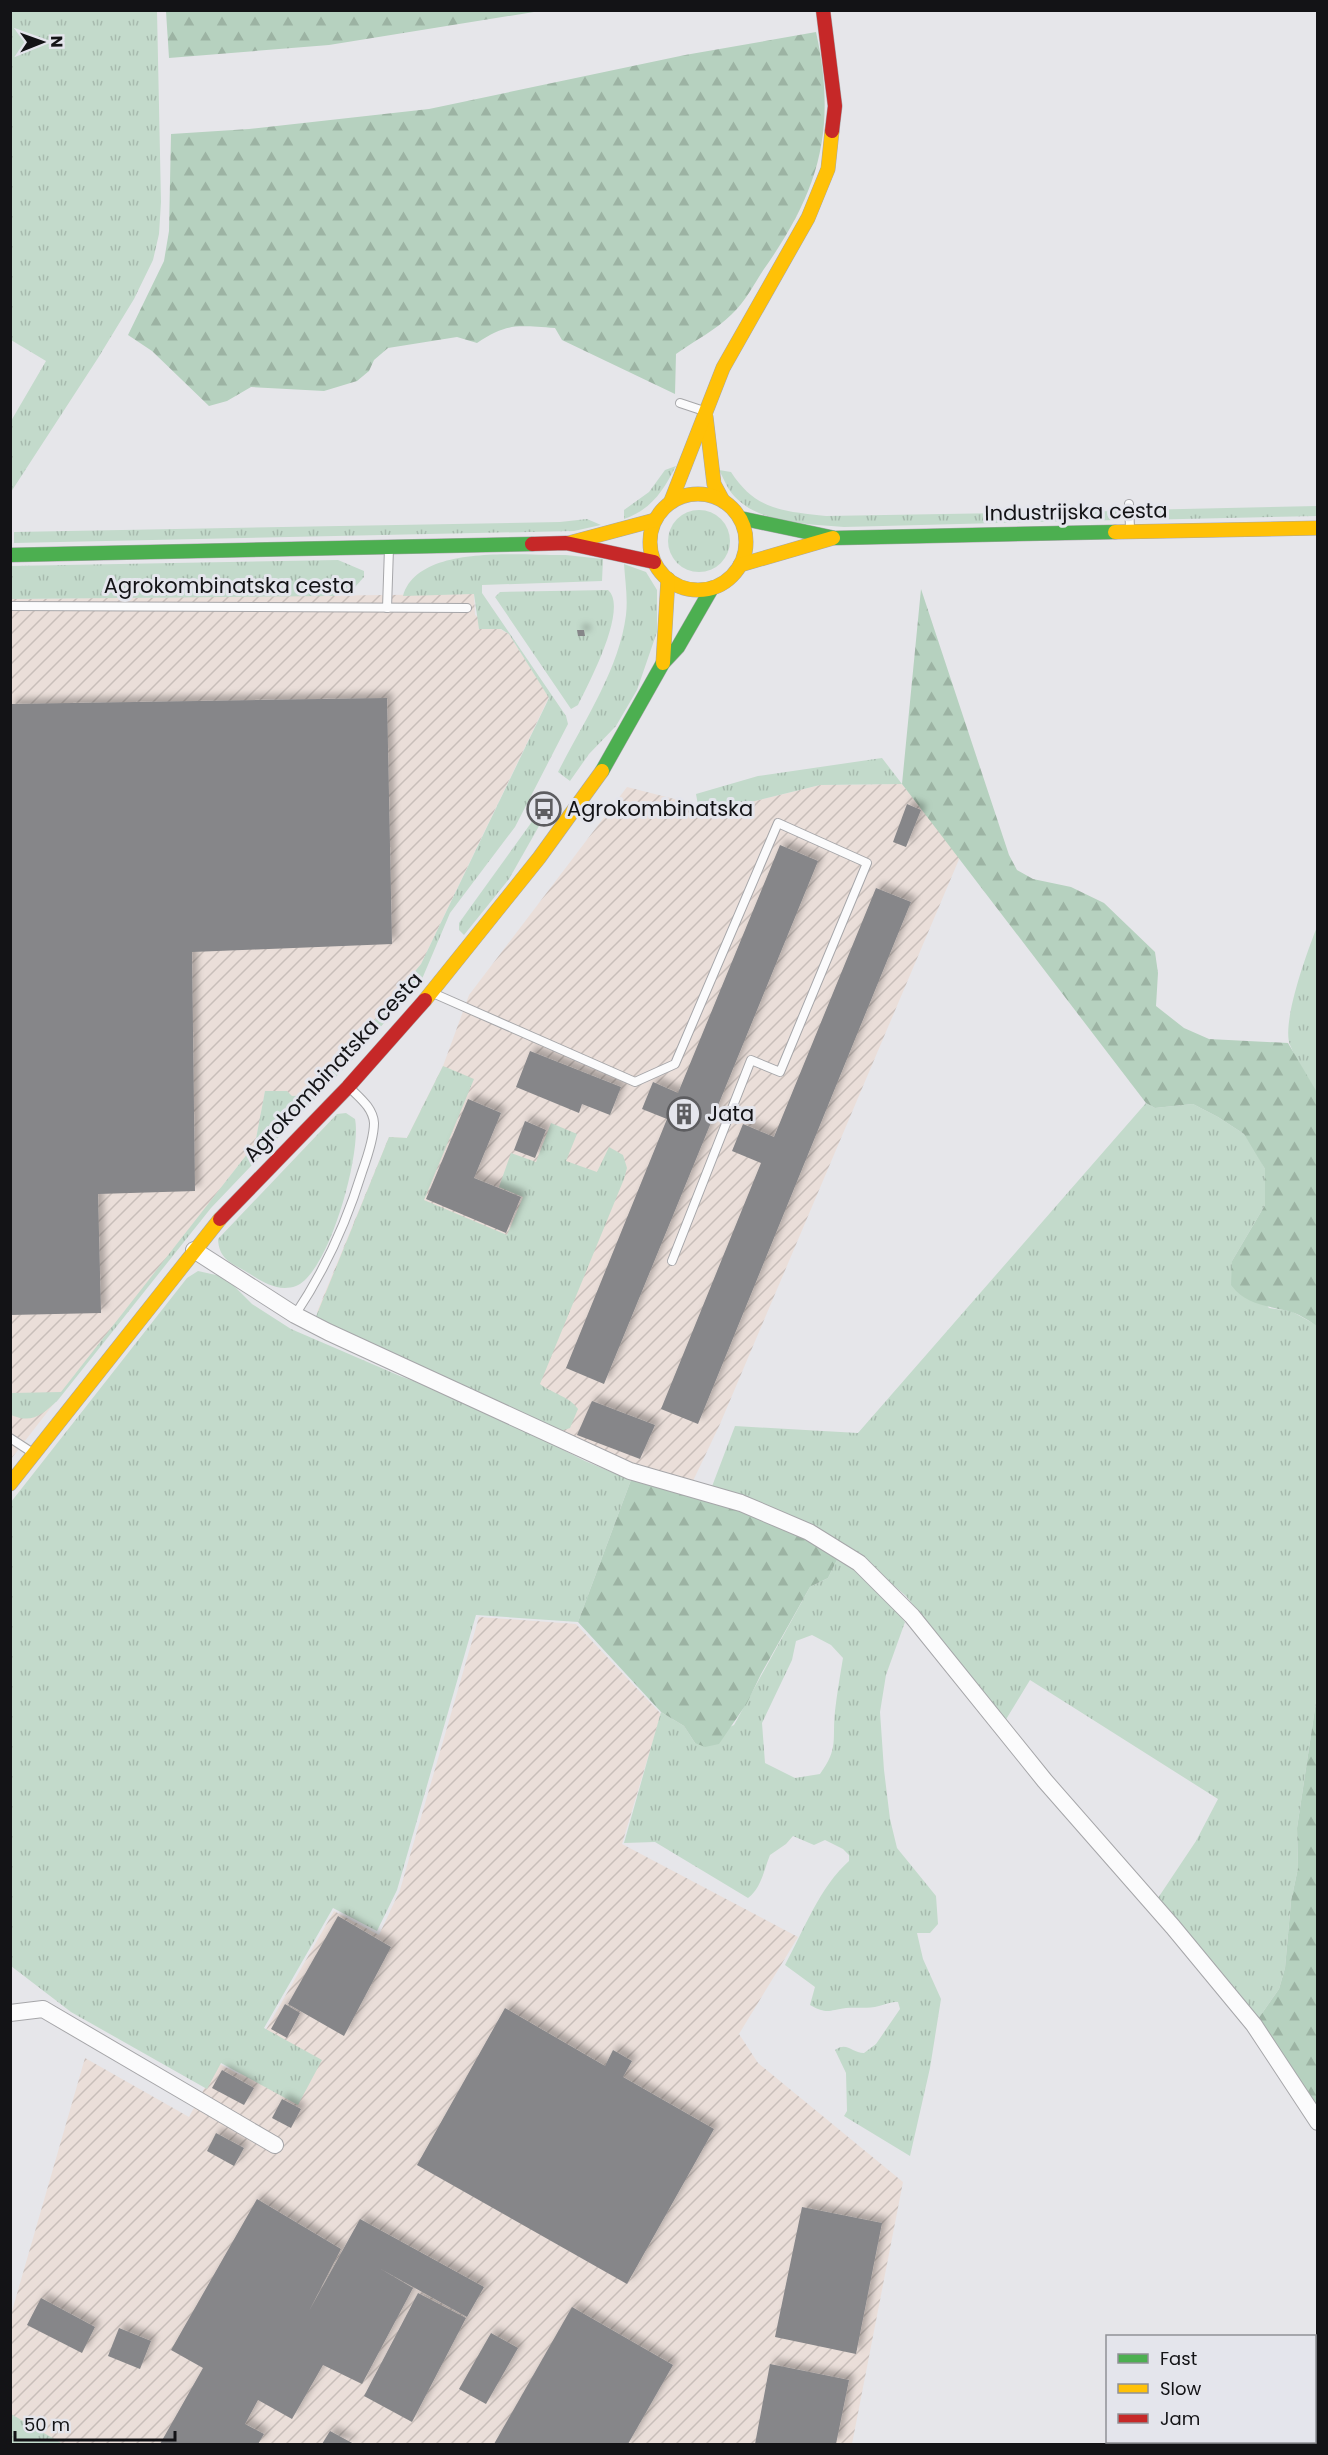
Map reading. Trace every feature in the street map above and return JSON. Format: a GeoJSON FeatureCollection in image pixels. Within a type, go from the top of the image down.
{"type":"FeatureCollection","features":[{"type":"Feature","properties":{"kind":"street"},"geometry":{"type":"LineString","coordinates":[[707,415],[714,484],[722,499],[740,518],[747,542],[741,565],[728,579],[712,588],[684,588],[668,579],[654,562],[650,541],[655,520],[671,501],[695,434],[707,415],[731,351],[808,218],[828,169],[835,106],[824,10]]}},
{"type":"Feature","properties":{"kind":"street"},"geometry":{"type":"LineString","coordinates":[[671,501],[701,493],[722,499]]}},
{"type":"Feature","properties":{"kind":"street","name":"Industrijska cesta"},"geometry":{"type":"LineString","coordinates":[[740,518],[835,538],[1317,528]]}},
{"type":"Feature","properties":{"kind":"street"},"geometry":{"type":"LineString","coordinates":[[10,555],[566,543],[655,520]]}},
{"type":"Feature","properties":{"kind":"street","name":"Industrijska cesta"},"geometry":{"type":"LineString","coordinates":[[741,565],[835,538]]}},
{"type":"Feature","properties":{"kind":"street"},"geometry":{"type":"LineString","coordinates":[[566,543],[654,562]]}},
{"type":"Feature","properties":{"kind":"street","name":"Agrokombinatska cesta"},"geometry":{"type":"LineString","coordinates":[[663,663],[668,579]]}},
{"type":"Feature","properties":{"kind":"street","name":"Agrokombinatska cesta"},"geometry":{"type":"LineString","coordinates":[[10,1484],[194,1250],[231,1206],[348,1087],[432,992],[566,822],[623,738],[663,663],[678,647],[712,588]]}},
{"type":"Feature","properties":{"kind":"street"},"geometry":{"type":"LineString","coordinates":[[194,1250],[295,1315],[452,1386],[576,1448],[630,1471],[741,1503],[809,1532],[859,1563],[912,1616],[1045,1781],[1173,1927],[1254,2025],[1317,2122]]}},
{"type":"Feature","properties":{"kind":"street"},"geometry":{"type":"LineString","coordinates":[[10,2013],[43,2009],[275,2145]]}},
{"type":"Feature","properties":{"kind":"lane"},"geometry":{"type":"LineString","coordinates":[[680,403],[707,415]]}},
{"type":"Feature","properties":{"kind":"lane"},"geometry":{"type":"LineString","coordinates":[[1130,504],[1130,532]]}},
{"type":"Feature","properties":{"kind":"lane"},"geometry":{"type":"LineString","coordinates":[[387,608],[389,547]]}},
{"type":"Feature","properties":{"kind":"lane","name":"Agrokombinatska cesta"},"geometry":{"type":"LineString","coordinates":[[10,606],[467,608]]}},
{"type":"Feature","properties":{"kind":"lane"},"geometry":{"type":"LineString","coordinates":[[432,992],[635,1082],[675,1064],[778,824],[867,863],[780,1072],[751,1060],[672,1262]]}},
{"type":"Feature","properties":{"kind":"lane"},"geometry":{"type":"LineString","coordinates":[[295,1315],[316,1284],[348,1218],[367,1156],[374,1122],[368,1106],[348,1087]]}},
{"type":"Feature","properties":{"kind":"lane"},"geometry":{"type":"LineString","coordinates":[[10,1438],[33,1453]]}},
{"type":"Feature","properties":{"kind":"shaded area"},"geometry":{"type":"Polygon","coordinates":[[[474,594],[475,615],[509,634],[549,697],[421,964],[313,1095],[292,1096],[265,1092],[255,1144],[11,1459],[11,599],[474,594]]]}},
{"type":"Feature","properties":{"kind":"shaded area"},"geometry":{"type":"Polygon","coordinates":[[[902,784],[960,857],[720,1424],[693,1481],[637,1465],[372,1344],[317,1312],[389,1137],[407,1138],[443,1066],[469,995],[627,787],[698,805],[747,803],[820,785],[902,784]]]}},
{"type":"Feature","properties":{"kind":"shaded area"},"geometry":{"type":"Polygon","coordinates":[[[479,1617],[576,1624],[661,1714],[622,1844],[798,1937],[739,2034],[758,2063],[903,2182],[852,2444],[58,2444],[11,2420],[10,2318],[85,2058],[189,2117],[218,2063],[240,2075],[334,1911],[379,1935],[400,1890],[479,1617]]]}},
{"type":"Feature","properties":{"kind":"green space"},"geometry":{"type":"Polygon","coordinates":[[[11,10],[157,11],[161,202],[159,234],[153,260],[134,299],[11,492],[11,421],[46,361],[11,340],[11,10]]]}},
{"type":"Feature","properties":{"kind":"green space"},"geometry":{"type":"Polygon","coordinates":[[[166,10],[540,11],[329,45],[169,58],[166,10]]]}},
{"type":"Feature","properties":{"kind":"green space"},"geometry":{"type":"Polygon","coordinates":[[[816,32],[825,98],[824,128],[811,185],[783,240],[741,304],[719,325],[676,354],[675,394],[562,340],[555,328],[522,326],[506,328],[477,343],[457,337],[388,348],[374,360],[369,371],[357,381],[324,391],[251,387],[227,401],[209,406],[152,351],[128,335],[164,261],[169,231],[171,134],[249,129],[429,109],[685,55],[816,32]]]}},
{"type":"Feature","properties":{"kind":"green space"},"geometry":{"type":"Polygon","coordinates":[[[676,466],[656,498],[642,510],[624,519],[624,510],[649,492],[665,470],[676,466]]]}},
{"type":"Feature","properties":{"kind":"green space"},"geometry":{"type":"Polygon","coordinates":[[[719,470],[731,472],[750,495],[772,507],[826,516],[1118,511],[1118,520],[844,527],[798,523],[767,516],[740,502],[730,491],[719,470]]]}},
{"type":"Feature","properties":{"kind":"green space"},"geometry":{"type":"Polygon","coordinates":[[[1317,506],[1317,516],[1138,520],[1138,510],[1317,506]]]}},
{"type":"Feature","properties":{"kind":"green space"},"geometry":{"type":"Polygon","coordinates":[[[699,510],[716,515],[721,519],[725,524],[730,541],[725,558],[721,563],[716,567],[699,572],[682,567],[677,563],[673,558],[668,541],[673,524],[677,519],[682,515],[699,510]]]}},
{"type":"Feature","properties":{"kind":"green space"},"geometry":{"type":"Polygon","coordinates":[[[587,519],[601,525],[574,531],[14,543],[14,532],[560,522],[587,519]]]}},
{"type":"Feature","properties":{"kind":"green space"},"geometry":{"type":"Polygon","coordinates":[[[566,555],[603,559],[602,581],[482,585],[482,593],[566,716],[568,724],[515,827],[450,913],[422,979],[353,1059],[211,1208],[58,1400],[47,1410],[31,1418],[18,1418],[11,1415],[11,1393],[61,1392],[255,1144],[265,1091],[287,1091],[292,1096],[313,1095],[421,964],[549,698],[509,634],[501,629],[479,629],[474,594],[403,596],[413,579],[429,567],[450,560],[474,556],[566,555]]]}},
{"type":"Feature","properties":{"kind":"green space"},"geometry":{"type":"Polygon","coordinates":[[[338,560],[364,571],[364,577],[355,587],[336,596],[11,599],[10,566],[338,560]]]}},
{"type":"Feature","properties":{"kind":"green space"},"geometry":{"type":"Polygon","coordinates":[[[624,564],[646,572],[657,590],[657,632],[637,690],[616,726],[589,754],[570,781],[558,772],[599,696],[622,636],[627,609],[624,564]]]}},
{"type":"Feature","properties":{"kind":"green space"},"geometry":{"type":"Polygon","coordinates":[[[921,589],[1009,855],[1017,870],[1033,879],[1071,887],[1104,903],[1155,952],[1158,973],[1156,1006],[1184,1028],[1209,1039],[1288,1043],[1318,1094],[1317,1326],[1292,1312],[1243,1297],[1231,1285],[1232,1261],[1265,1205],[1265,1169],[1244,1134],[1193,1104],[1155,1108],[1146,1103],[902,784],[921,589]]]}},
{"type":"Feature","properties":{"kind":"green space"},"geometry":{"type":"Polygon","coordinates":[[[608,590],[613,599],[614,613],[605,647],[578,705],[571,709],[495,597],[500,592],[608,590]]]}},
{"type":"Feature","properties":{"kind":"green space"},"geometry":{"type":"Polygon","coordinates":[[[882,758],[902,784],[820,785],[747,803],[698,805],[696,794],[758,776],[882,758]]]}},
{"type":"Feature","properties":{"kind":"green space"},"geometry":{"type":"Polygon","coordinates":[[[536,816],[543,819],[509,879],[464,935],[459,930],[459,923],[536,816]]]}},
{"type":"Feature","properties":{"kind":"green space"},"geometry":{"type":"Polygon","coordinates":[[[1317,927],[1317,1094],[1290,1045],[1288,1035],[1292,1004],[1317,927]]]}},
{"type":"Feature","properties":{"kind":"green space"},"geometry":{"type":"Polygon","coordinates":[[[443,1066],[474,1079],[424,1200],[507,1235],[523,1197],[499,1187],[511,1153],[536,1162],[551,1123],[577,1134],[566,1161],[597,1172],[609,1147],[623,1155],[627,1168],[624,1179],[540,1384],[570,1401],[578,1409],[570,1428],[561,1431],[315,1319],[389,1137],[407,1138],[443,1066]]]}},
{"type":"Feature","properties":{"kind":"green space"},"geometry":{"type":"Polygon","coordinates":[[[1146,1103],[1155,1108],[1193,1104],[1244,1134],[1265,1169],[1265,1205],[1232,1261],[1269,1308],[1291,1311],[1318,1326],[1317,1695],[1297,1828],[1298,1868],[1291,1901],[1285,1968],[1279,1989],[1258,2019],[1158,1898],[1196,1841],[1218,1799],[1030,1680],[1005,1721],[906,1596],[857,1554],[711,1489],[735,1426],[858,1433],[1146,1103]]]}},
{"type":"Feature","properties":{"kind":"green space"},"geometry":{"type":"Polygon","coordinates":[[[346,1113],[355,1119],[356,1135],[348,1183],[331,1236],[320,1259],[308,1276],[296,1286],[275,1287],[230,1262],[220,1251],[218,1239],[337,1114],[346,1113]]]}},
{"type":"Feature","properties":{"kind":"green space"},"geometry":{"type":"Polygon","coordinates":[[[198,1271],[225,1277],[252,1304],[291,1329],[400,1376],[465,1400],[585,1461],[631,1480],[578,1622],[476,1615],[397,1890],[377,1931],[333,1908],[264,2028],[322,2060],[298,2105],[221,2063],[207,2089],[71,2012],[11,1966],[11,1502],[187,1278],[198,1271]]]}},
{"type":"Feature","properties":{"kind":"green space"},"geometry":{"type":"Polygon","coordinates":[[[631,1480],[759,1516],[839,1556],[828,1578],[810,1587],[747,1703],[719,1744],[705,1747],[695,1743],[684,1726],[661,1712],[578,1622],[631,1480]]]}},
{"type":"Feature","properties":{"kind":"green space"},"geometry":{"type":"Polygon","coordinates":[[[839,1556],[881,1593],[905,1622],[886,1675],[880,1712],[884,1770],[890,1819],[897,1848],[936,1896],[938,1924],[930,1933],[917,1933],[923,1959],[941,1999],[930,2068],[910,2156],[844,2116],[847,2111],[846,2073],[835,2050],[846,2047],[864,2053],[876,2044],[900,2009],[898,2002],[871,2007],[821,2010],[810,2005],[815,1987],[785,1965],[813,1910],[829,1884],[849,1861],[849,1855],[843,1849],[825,1840],[814,1845],[793,1836],[770,1855],[760,1883],[748,1898],[655,1842],[624,1843],[661,1712],[684,1726],[695,1743],[734,1725],[810,1587],[828,1578],[839,1556]],[[812,1635],[796,1641],[792,1660],[762,1723],[765,1763],[795,1778],[820,1774],[830,1757],[834,1744],[835,1711],[843,1658],[831,1645],[812,1635]]]}},
{"type":"Feature","properties":{"kind":"green space"},"geometry":{"type":"Polygon","coordinates":[[[1317,1695],[1317,2106],[1258,2019],[1279,1989],[1285,1968],[1291,1901],[1298,1868],[1297,1828],[1317,1695]]]}},
{"type":"Feature","properties":{"kind":"green space"},"geometry":{"type":"Polygon","coordinates":[[[11,2414],[63,2444],[11,2444],[11,2414]]]}},
{"type":"Feature","properties":{"kind":"building"},"geometry":{"type":"Polygon","coordinates":[[[577,630],[584,630],[585,636],[578,636],[577,630]]]}},
{"type":"Feature","properties":{"kind":"building"},"geometry":{"type":"Polygon","coordinates":[[[387,698],[392,944],[192,952],[195,1191],[98,1194],[101,1313],[10,1315],[10,704],[387,698]]]}},
{"type":"Feature","properties":{"kind":"building"},"geometry":{"type":"Polygon","coordinates":[[[907,804],[921,810],[906,847],[893,842],[907,804]]]}},
{"type":"Feature","properties":{"kind":"building","name":"Jata"},"geometry":{"type":"Polygon","coordinates":[[[780,845],[818,861],[604,1384],[566,1368],[667,1119],[642,1109],[653,1082],[678,1093],[780,845]]]}},
{"type":"Feature","properties":{"kind":"building","name":"Jata"},"geometry":{"type":"Polygon","coordinates":[[[876,888],[911,902],[698,1424],[661,1409],[761,1163],[732,1151],[743,1124],[774,1137],[876,888]]]}},
{"type":"Feature","properties":{"kind":"building"},"geometry":{"type":"Polygon","coordinates":[[[530,1051],[621,1087],[610,1115],[582,1104],[579,1113],[516,1087],[530,1051]]]}},
{"type":"Feature","properties":{"kind":"building"},"geometry":{"type":"Polygon","coordinates":[[[468,1099],[501,1113],[474,1178],[521,1197],[506,1233],[426,1199],[468,1099]]]}},
{"type":"Feature","properties":{"kind":"building"},"geometry":{"type":"Polygon","coordinates":[[[525,1121],[546,1130],[535,1158],[514,1150],[525,1121]]]}},
{"type":"Feature","properties":{"kind":"building"},"geometry":{"type":"Polygon","coordinates":[[[592,1401],[655,1425],[640,1459],[577,1435],[592,1401]]]}},
{"type":"Feature","properties":{"kind":"building"},"geometry":{"type":"Polygon","coordinates":[[[338,1916],[391,1947],[344,2036],[288,2004],[338,1916]]]}},
{"type":"Feature","properties":{"kind":"building"},"geometry":{"type":"Polygon","coordinates":[[[285,2004],[300,2013],[287,2038],[271,2029],[285,2004]]]}},
{"type":"Feature","properties":{"kind":"building"},"geometry":{"type":"Polygon","coordinates":[[[505,2008],[605,2066],[613,2050],[632,2061],[623,2077],[714,2129],[627,2284],[417,2165],[505,2008]]]}},
{"type":"Feature","properties":{"kind":"building"},"geometry":{"type":"Polygon","coordinates":[[[222,2070],[254,2088],[244,2105],[212,2088],[222,2070]]]}},
{"type":"Feature","properties":{"kind":"building"},"geometry":{"type":"Polygon","coordinates":[[[282,2099],[301,2109],[291,2128],[272,2118],[282,2099]]]}},
{"type":"Feature","properties":{"kind":"building"},"geometry":{"type":"Polygon","coordinates":[[[216,2133],[244,2148],[234,2166],[207,2151],[216,2133]]]}},
{"type":"Feature","properties":{"kind":"building"},"geometry":{"type":"Polygon","coordinates":[[[257,2199],[341,2249],[309,2311],[360,2219],[484,2287],[467,2317],[379,2268],[413,2288],[362,2384],[323,2365],[292,2419],[258,2400],[245,2424],[264,2434],[258,2444],[160,2444],[203,2368],[171,2350],[257,2199]]]}},
{"type":"Feature","properties":{"kind":"building"},"geometry":{"type":"Polygon","coordinates":[[[802,2207],[882,2223],[856,2354],[775,2337],[802,2207]]]}},
{"type":"Feature","properties":{"kind":"building"},"geometry":{"type":"Polygon","coordinates":[[[418,2293],[466,2318],[412,2422],[364,2396],[418,2293]]]}},
{"type":"Feature","properties":{"kind":"building"},"geometry":{"type":"Polygon","coordinates":[[[41,2298],[95,2327],[82,2353],[27,2325],[41,2298]]]}},
{"type":"Feature","properties":{"kind":"building"},"geometry":{"type":"Polygon","coordinates":[[[572,2307],[673,2365],[628,2444],[494,2444],[572,2307]]]}},
{"type":"Feature","properties":{"kind":"building"},"geometry":{"type":"Polygon","coordinates":[[[119,2328],[151,2341],[140,2369],[108,2356],[119,2328]]]}},
{"type":"Feature","properties":{"kind":"building"},"geometry":{"type":"Polygon","coordinates":[[[491,2333],[518,2348],[486,2404],[459,2389],[491,2333]]]}},
{"type":"Feature","properties":{"kind":"building"},"geometry":{"type":"Polygon","coordinates":[[[770,2364],[849,2380],[836,2444],[755,2444],[770,2364]]]}},
{"type":"Feature","properties":{"kind":"building"},"geometry":{"type":"Polygon","coordinates":[[[330,2431],[354,2444],[322,2444],[330,2431]]]}},
{"type":"Feature","properties":{"kind":"traffic: fast"},"geometry":{"type":"LineString","coordinates":[[740,518],[835,538],[1115,532]]}},
{"type":"Feature","properties":{"kind":"traffic: fast"},"geometry":{"type":"LineString","coordinates":[[10,555],[532,544]]}},
{"type":"Feature","properties":{"kind":"traffic: fast"},"geometry":{"type":"LineString","coordinates":[[602,771],[663,663],[678,647],[712,588]]}},
{"type":"Feature","properties":{"kind":"traffic: slow"},"geometry":{"type":"LineString","coordinates":[[671,501],[723,368],[808,218],[828,169],[832,131]]}},
{"type":"Feature","properties":{"kind":"traffic: slow"},"geometry":{"type":"LineString","coordinates":[[706,417],[714,484],[722,499]]}},
{"type":"Feature","properties":{"kind":"traffic: slow"},"geometry":{"type":"LineString","coordinates":[[698,494],[716,497],[732,508],[743,524],[746,542],[743,560],[732,576],[716,587],[698,590],[680,587],[664,576],[653,560],[650,542],[653,524],[664,508],[680,497],[698,494]]}},
{"type":"Feature","properties":{"kind":"traffic: slow"},"geometry":{"type":"LineString","coordinates":[[569,543],[655,520]]}},
{"type":"Feature","properties":{"kind":"traffic: slow"},"geometry":{"type":"LineString","coordinates":[[1115,532],[1318,528]]}},
{"type":"Feature","properties":{"kind":"traffic: slow"},"geometry":{"type":"LineString","coordinates":[[740,565],[833,538]]}},
{"type":"Feature","properties":{"kind":"traffic: slow"},"geometry":{"type":"LineString","coordinates":[[663,663],[668,579]]}},
{"type":"Feature","properties":{"kind":"traffic: slow"},"geometry":{"type":"LineString","coordinates":[[425,1000],[539,858],[602,771]]}},
{"type":"Feature","properties":{"kind":"traffic: slow"},"geometry":{"type":"LineString","coordinates":[[10,1484],[220,1219]]}},
{"type":"Feature","properties":{"kind":"traffic: jam"},"geometry":{"type":"LineString","coordinates":[[823,10],[835,106],[832,131]]}},
{"type":"Feature","properties":{"kind":"traffic: jam"},"geometry":{"type":"LineString","coordinates":[[532,544],[566,543],[654,562]]}},
{"type":"Feature","properties":{"kind":"traffic: jam"},"geometry":{"type":"LineString","coordinates":[[220,1219],[348,1087],[425,1000]]}},
{"type":"Feature","properties":{"kind":"place","name":"Agrokombinatska"},"geometry":{"type":"Point","coordinates":[544,809]}},
{"type":"Feature","properties":{"kind":"place","name":"Jata"},"geometry":{"type":"Point","coordinates":[684,1114]}}]}
